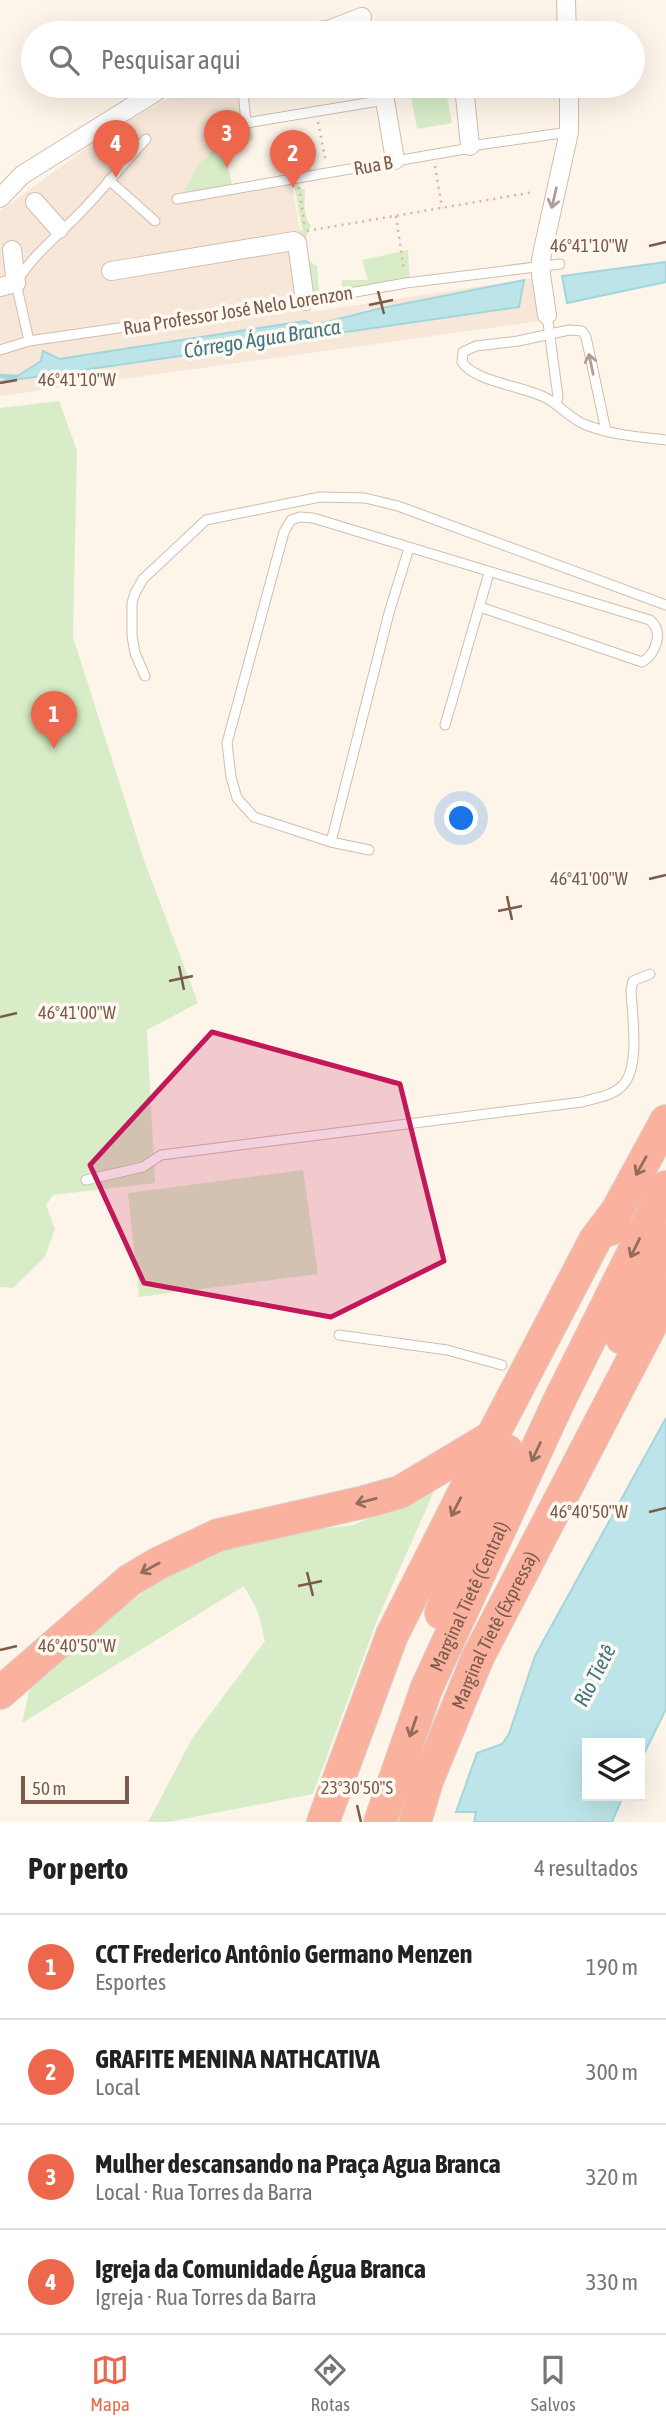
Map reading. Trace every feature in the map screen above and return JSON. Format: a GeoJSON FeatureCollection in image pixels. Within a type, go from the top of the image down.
{"type":"FeatureCollection","features":[{"type":"Feature","properties":{"kind":"highway"},"geometry":{"type":"LineString","coordinates":[[427,1687],[434,1637],[458,1566],[565,1322],[617,1211],[666,1121]]}},
{"type":"Feature","properties":{"kind":"highway","name":"Marginal Tietê (Central)"},"geometry":{"type":"LineString","coordinates":[[380,1822],[427,1687],[559,1401],[666,1187]]}},
{"type":"Feature","properties":{"kind":"highway"},"geometry":{"type":"LineString","coordinates":[[323,1822],[392,1635],[595,1240],[617,1211]]}},
{"type":"Feature","properties":{"kind":"highway"},"geometry":{"type":"LineString","coordinates":[[571,1479],[579,1433],[666,1240]]}},
{"type":"Feature","properties":{"kind":"highway","name":"Marginal Tietê (Expressa)"},"geometry":{"type":"LineString","coordinates":[[415,1822],[427,1782],[478,1657],[666,1296]]}},
{"type":"Feature","properties":{"kind":"highway"},"geometry":{"type":"LineString","coordinates":[[0,1693],[130,1580],[157,1564],[218,1535],[400,1492],[492,1437]]}},
{"type":"Feature","properties":{"kind":"street"},"geometry":{"type":"LineString","coordinates":[[566,0],[567,21]]}},
{"type":"Feature","properties":{"kind":"street"},"geometry":{"type":"LineString","coordinates":[[352,21],[362,17]]}},
{"type":"Feature","properties":{"kind":"street"},"geometry":{"type":"LineString","coordinates":[[0,198],[22,175],[146,98]]}},
{"type":"Feature","properties":{"kind":"street"},"geometry":{"type":"LineString","coordinates":[[465,98],[471,146]]}},
{"type":"Feature","properties":{"kind":"street"},"geometry":{"type":"LineString","coordinates":[[548,324],[540,266],[569,132],[569,98]]}},
{"type":"Feature","properties":{"kind":"street"},"geometry":{"type":"LineString","coordinates":[[388,100],[396,160]]}},
{"type":"Feature","properties":{"kind":"street"},"geometry":{"type":"LineString","coordinates":[[36,202],[59,229]]}},
{"type":"Feature","properties":{"kind":"street"},"geometry":{"type":"LineString","coordinates":[[111,271],[293,241],[297,243],[305,301]]}},
{"type":"Feature","properties":{"kind":"street"},"geometry":{"type":"LineString","coordinates":[[8,285],[12,250]]}},
{"type":"Feature","properties":{"kind":"lane"},"geometry":{"type":"LineString","coordinates":[[244,98],[246,123],[388,100]]}},
{"type":"Feature","properties":{"kind":"lane","name":"Rua B"},"geometry":{"type":"LineString","coordinates":[[177,199],[471,146],[569,132]]}},
{"type":"Feature","properties":{"kind":"lane"},"geometry":{"type":"LineString","coordinates":[[29,341],[8,285],[79,214],[146,139]]}},
{"type":"Feature","properties":{"kind":"lane"},"geometry":{"type":"LineString","coordinates":[[109,180],[155,221]]}},
{"type":"Feature","properties":{"kind":"lane","name":"Rua Professor José Nelo Lorenzon"},"geometry":{"type":"LineString","coordinates":[[0,350],[29,341],[305,301],[406,283],[560,264]]}},
{"type":"Feature","properties":{"kind":"lane"},"geometry":{"type":"LineString","coordinates":[[548,324],[558,397],[556,404]]}},
{"type":"Feature","properties":{"kind":"lane"},"geometry":{"type":"LineString","coordinates":[[606,431],[586,337],[582,331],[548,324],[518,341],[467,349],[461,357],[472,372],[539,394],[584,424],[606,431],[666,440]]}},
{"type":"Feature","properties":{"kind":"lane"},"geometry":{"type":"LineString","coordinates":[[145,676],[135,653],[132,636],[132,603],[144,579],[206,520],[320,497],[365,498],[398,506],[666,605]]}},
{"type":"Feature","properties":{"kind":"lane"},"geometry":{"type":"LineString","coordinates":[[369,850],[331,842],[254,817],[237,799],[230,777],[227,743],[284,532],[291,520],[300,517],[313,518],[650,620],[659,633],[650,657],[642,662],[480,607]]}},
{"type":"Feature","properties":{"kind":"lane"},"geometry":{"type":"LineString","coordinates":[[331,842],[389,613],[409,548]]}},
{"type":"Feature","properties":{"kind":"lane"},"geometry":{"type":"LineString","coordinates":[[445,725],[489,573]]}},
{"type":"Feature","properties":{"kind":"lane"},"geometry":{"type":"LineString","coordinates":[[86,1180],[144,1167],[161,1155],[582,1102],[609,1094],[622,1086],[634,1063],[631,990],[634,981],[650,974]]}},
{"type":"Feature","properties":{"kind":"lane"},"geometry":{"type":"LineString","coordinates":[[339,1335],[447,1350],[502,1365]]}},
{"type":"Feature","properties":{"kind":"path"},"geometry":{"type":"LineString","coordinates":[[317,111],[328,173]]}},
{"type":"Feature","properties":{"kind":"path"},"geometry":{"type":"LineString","coordinates":[[433,154],[442,208]]}},
{"type":"Feature","properties":{"kind":"path"},"geometry":{"type":"LineString","coordinates":[[305,232],[534,192]]}},
{"type":"Feature","properties":{"kind":"path"},"geometry":{"type":"LineString","coordinates":[[396,216],[406,283]]}},
{"type":"Feature","properties":{"kind":"highlighted area"},"geometry":{"type":"Polygon","coordinates":[[[212,1032],[400,1084],[444,1261],[331,1317],[144,1283],[90,1165],[212,1032]]]}},
{"type":"Feature","properties":{"kind":"shaded area"},"geometry":{"type":"Polygon","coordinates":[[[168,98],[243,98],[249,148],[247,139],[228,157],[203,199],[292,184],[300,231],[307,235],[303,243],[311,312],[547,276],[555,319],[0,396],[0,211],[107,133],[168,98]]]}},
{"type":"Feature","properties":{"kind":"green space"},"geometry":{"type":"Polygon","coordinates":[[[411,98],[447,98],[452,123],[417,129],[411,98]]]}},
{"type":"Feature","properties":{"kind":"green space"},"geometry":{"type":"Polygon","coordinates":[[[242,120],[249,121],[254,138],[236,153],[228,165],[234,194],[179,200],[199,164],[216,148],[225,133],[242,120]]]}},
{"type":"Feature","properties":{"kind":"green space"},"geometry":{"type":"Polygon","coordinates":[[[293,178],[297,178],[298,189],[305,189],[305,212],[311,226],[303,243],[306,259],[317,266],[319,291],[311,294],[296,240],[304,228],[293,178]]]}},
{"type":"Feature","properties":{"kind":"green space"},"geometry":{"type":"Polygon","coordinates":[[[408,250],[410,282],[342,292],[342,280],[368,280],[362,260],[408,250]]]}},
{"type":"Feature","properties":{"kind":"green space"},"geometry":{"type":"Polygon","coordinates":[[[59,401],[77,451],[73,637],[144,860],[198,1003],[147,1030],[155,1183],[53,1195],[46,1205],[55,1229],[45,1257],[13,1288],[0,1287],[0,408],[59,401]]]}},
{"type":"Feature","properties":{"kind":"green space"},"geometry":{"type":"Polygon","coordinates":[[[303,1170],[318,1274],[139,1297],[128,1193],[303,1170]]]}},
{"type":"Feature","properties":{"kind":"green space"},"geometry":{"type":"Polygon","coordinates":[[[439,1480],[378,1618],[313,1794],[168,1822],[148,1822],[193,1737],[265,1641],[258,1612],[244,1586],[22,1723],[32,1679],[186,1559],[276,1534],[353,1525],[403,1504],[439,1480]]]}},
{"type":"Feature","properties":{"kind":"water"},"geometry":{"type":"Polygon","coordinates":[[[666,262],[666,282],[567,303],[562,276],[666,262]]]}},
{"type":"Feature","properties":{"kind":"water"},"geometry":{"type":"Polygon","coordinates":[[[524,280],[519,307],[0,382],[19,375],[41,361],[43,351],[59,359],[305,321],[314,325],[382,308],[524,280]]]}},
{"type":"Feature","properties":{"kind":"water","name":"Rio Tietê"},"geometry":{"type":"Polygon","coordinates":[[[666,1418],[666,1709],[645,1752],[645,1738],[582,1738],[582,1801],[621,1801],[612,1822],[474,1822],[476,1812],[456,1812],[477,1753],[502,1744],[509,1734],[535,1656],[666,1418]]]}},
{"type":"Feature","properties":{"kind":"waterway","name":"Córrego Água Branca"},"geometry":{"type":"LineString","coordinates":[[0,376],[16,377]]}},
{"type":"Feature","properties":{"kind":"place","name":"Mulher descansando na Praça Agua Branca"},"geometry":{"type":"Point","coordinates":[227,168]}},
{"type":"Feature","properties":{"kind":"place","name":"Igreja da Comunidade Água Branca"},"geometry":{"type":"Point","coordinates":[116,178]}},
{"type":"Feature","properties":{"kind":"place","name":"GRAFITE MENINA NATHCATIVA"},"geometry":{"type":"Point","coordinates":[293,188]}},
{"type":"Feature","properties":{"kind":"place","name":"CCT Frederico Antônio Germano Menzen"},"geometry":{"type":"Point","coordinates":[54,749]}}]}
